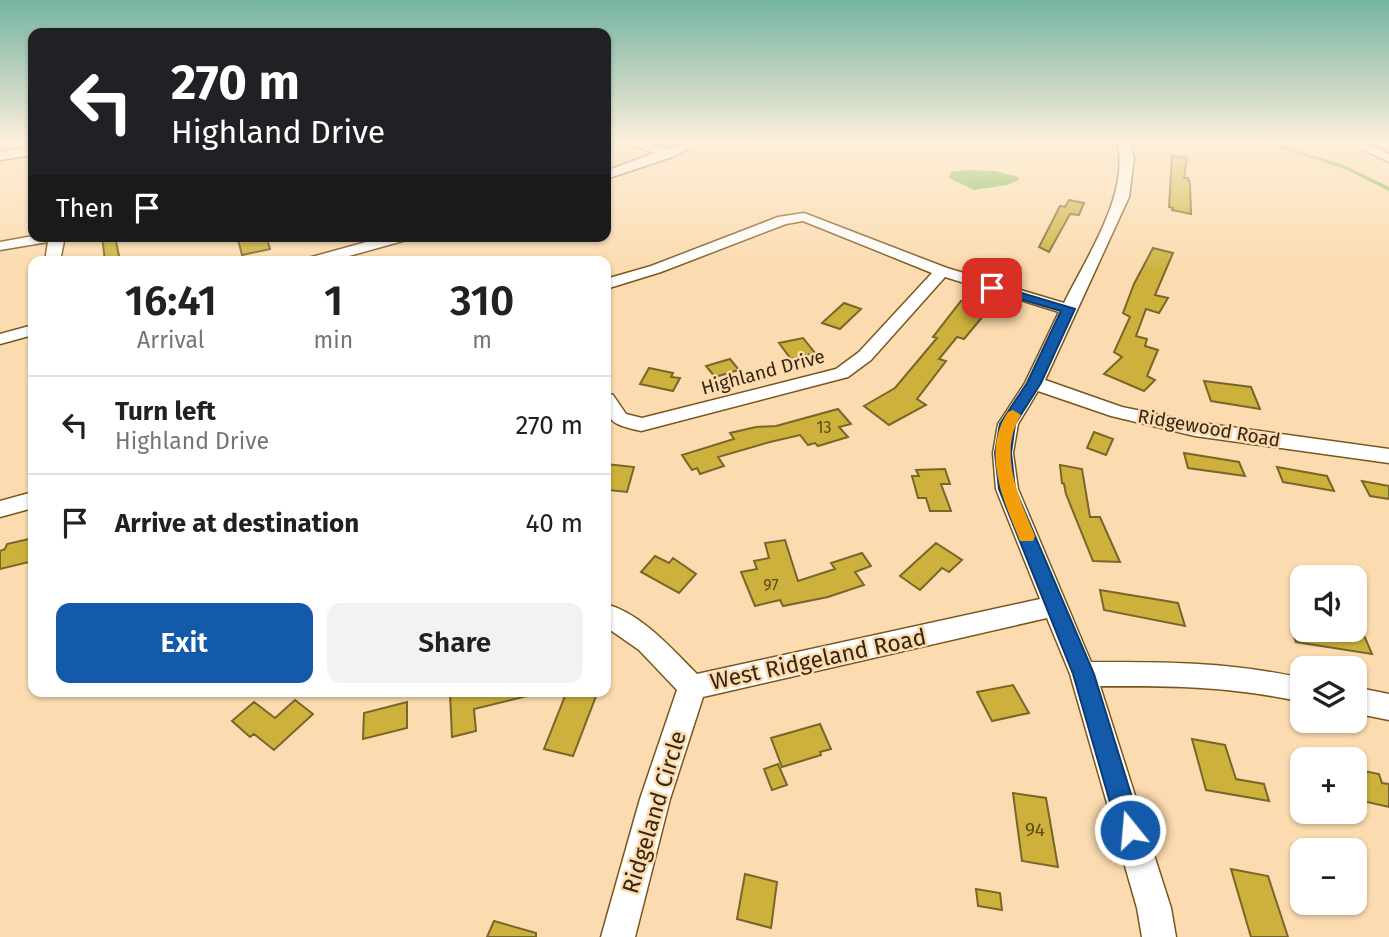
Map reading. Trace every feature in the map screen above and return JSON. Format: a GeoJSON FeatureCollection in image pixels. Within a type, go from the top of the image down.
{"type":"FeatureCollection","features":[{"type":"Feature","properties":{"kind":"street"},"geometry":{"type":"LineString","coordinates":[[1124,185],[1107,234],[1034,383],[1008,424],[1003,453],[1007,489],[1083,674],[1154,908],[1159,937]]}},
{"type":"Feature","properties":{"kind":"street"},"geometry":{"type":"LineString","coordinates":[[611,282],[656,269],[783,220],[804,217],[942,271],[1068,309]]}},
{"type":"Feature","properties":{"kind":"street"},"geometry":{"type":"LineString","coordinates":[[0,246],[28,242]]}},
{"type":"Feature","properties":{"kind":"street"},"geometry":{"type":"LineString","coordinates":[[331,256],[382,242]]}},
{"type":"Feature","properties":{"kind":"street","name":"Highland Drive"},"geometry":{"type":"LineString","coordinates":[[611,406],[619,418],[641,425],[842,373],[865,356],[942,271]]}},
{"type":"Feature","properties":{"kind":"street"},"geometry":{"type":"LineString","coordinates":[[0,339],[28,331]]}},
{"type":"Feature","properties":{"kind":"street","name":"Ridgewood Road"},"geometry":{"type":"LineString","coordinates":[[1034,383],[1118,412],[1195,429],[1389,456]]}},
{"type":"Feature","properties":{"kind":"street"},"geometry":{"type":"LineString","coordinates":[[0,509],[28,501]]}},
{"type":"Feature","properties":{"kind":"street","name":"West Ridgeland Road"},"geometry":{"type":"LineString","coordinates":[[611,617],[648,642],[692,687],[1056,606]]}},
{"type":"Feature","properties":{"kind":"street"},"geometry":{"type":"LineString","coordinates":[[1083,674],[1199,674],[1251,679],[1290,687]]}},
{"type":"Feature","properties":{"kind":"street","name":"Ridgeland Circle"},"geometry":{"type":"LineString","coordinates":[[618,937],[655,799],[692,687]]}},
{"type":"Feature","properties":{"kind":"street"},"geometry":{"type":"LineString","coordinates":[[1367,703],[1389,707]]}},
{"type":"Feature","properties":{"kind":"shaded area"},"geometry":{"type":"Polygon","coordinates":[[[963,185],[1008,185],[1007,185],[974,190],[963,185]]]}},
{"type":"Feature","properties":{"kind":"building"},"geometry":{"type":"Polygon","coordinates":[[[1170,185],[1190,185],[1191,214],[1169,207],[1170,185]]]}},
{"type":"Feature","properties":{"kind":"building"},"geometry":{"type":"Polygon","coordinates":[[[1069,200],[1084,203],[1079,215],[1070,214],[1049,252],[1039,247],[1060,206],[1065,207],[1069,200]]]}},
{"type":"Feature","properties":{"kind":"building"},"geometry":{"type":"Polygon","coordinates":[[[103,242],[116,242],[119,256],[104,256],[103,242]]]}},
{"type":"Feature","properties":{"kind":"building"},"geometry":{"type":"Polygon","coordinates":[[[239,242],[268,242],[270,249],[242,255],[239,242]]]}},
{"type":"Feature","properties":{"kind":"building"},"geometry":{"type":"Polygon","coordinates":[[[1153,248],[1173,253],[1155,295],[1168,298],[1159,313],[1146,309],[1136,336],[1147,339],[1145,346],[1158,350],[1147,376],[1155,380],[1144,391],[1104,374],[1122,357],[1114,352],[1130,317],[1123,313],[1134,284],[1153,248]]]}},
{"type":"Feature","properties":{"kind":"building"},"geometry":{"type":"Polygon","coordinates":[[[961,301],[989,309],[964,339],[957,337],[939,359],[946,361],[917,399],[926,405],[889,425],[864,406],[895,388],[937,338],[933,337],[961,301]]]}},
{"type":"Feature","properties":{"kind":"building"},"geometry":{"type":"Polygon","coordinates":[[[844,303],[861,309],[840,329],[822,323],[844,303]]]}},
{"type":"Feature","properties":{"kind":"building"},"geometry":{"type":"Polygon","coordinates":[[[803,338],[815,353],[791,359],[779,343],[803,338]]]}},
{"type":"Feature","properties":{"kind":"building"},"geometry":{"type":"Polygon","coordinates":[[[730,359],[739,370],[715,377],[706,366],[730,359]]]}},
{"type":"Feature","properties":{"kind":"building"},"geometry":{"type":"Polygon","coordinates":[[[649,368],[673,373],[671,377],[680,378],[673,391],[640,384],[649,368]]]}},
{"type":"Feature","properties":{"kind":"building"},"geometry":{"type":"Polygon","coordinates":[[[1204,381],[1251,387],[1260,409],[1211,401],[1204,381]]]}},
{"type":"Feature","properties":{"kind":"building"},"geometry":{"type":"Polygon","coordinates":[[[838,409],[851,424],[839,427],[848,437],[818,446],[815,443],[808,445],[800,435],[770,442],[718,457],[724,466],[700,474],[697,468],[692,470],[682,455],[734,439],[730,433],[776,426],[838,409]]]}},
{"type":"Feature","properties":{"kind":"building"},"geometry":{"type":"Polygon","coordinates":[[[1094,432],[1113,439],[1106,455],[1087,448],[1094,432]]]}},
{"type":"Feature","properties":{"kind":"building"},"geometry":{"type":"Polygon","coordinates":[[[1184,453],[1239,462],[1245,476],[1188,468],[1184,453]]]}},
{"type":"Feature","properties":{"kind":"building"},"geometry":{"type":"Polygon","coordinates":[[[611,465],[634,467],[627,492],[611,490],[611,465]]]}},
{"type":"Feature","properties":{"kind":"building"},"geometry":{"type":"Polygon","coordinates":[[[1060,465],[1082,469],[1090,517],[1100,517],[1120,562],[1093,561],[1062,483],[1060,465]]]}},
{"type":"Feature","properties":{"kind":"building"},"geometry":{"type":"Polygon","coordinates":[[[1277,467],[1327,476],[1334,491],[1283,482],[1277,467]]]}},
{"type":"Feature","properties":{"kind":"building"},"geometry":{"type":"Polygon","coordinates":[[[945,469],[950,484],[941,484],[951,511],[930,511],[926,498],[918,498],[912,476],[919,476],[916,470],[945,469]]]}},
{"type":"Feature","properties":{"kind":"building"},"geometry":{"type":"Polygon","coordinates":[[[1362,481],[1389,486],[1389,499],[1370,496],[1362,481]]]}},
{"type":"Feature","properties":{"kind":"building"},"geometry":{"type":"Polygon","coordinates":[[[28,539],[28,562],[0,569],[0,551],[5,549],[7,544],[28,539]]]}},
{"type":"Feature","properties":{"kind":"building"},"geometry":{"type":"Polygon","coordinates":[[[785,540],[798,581],[835,569],[831,563],[862,553],[871,566],[855,572],[864,585],[828,597],[783,606],[780,600],[755,606],[741,572],[757,569],[754,561],[769,558],[765,543],[785,540]]]}},
{"type":"Feature","properties":{"kind":"building"},"geometry":{"type":"Polygon","coordinates":[[[936,543],[962,560],[949,572],[942,568],[920,590],[900,576],[936,543]]]}},
{"type":"Feature","properties":{"kind":"building"},"geometry":{"type":"Polygon","coordinates":[[[655,556],[669,563],[673,558],[696,574],[679,593],[641,572],[655,556]]]}},
{"type":"Feature","properties":{"kind":"building"},"geometry":{"type":"Polygon","coordinates":[[[1100,590],[1178,603],[1185,626],[1104,610],[1100,590]]]}},
{"type":"Feature","properties":{"kind":"building"},"geometry":{"type":"Polygon","coordinates":[[[1296,642],[1367,642],[1372,654],[1296,642]]]}},
{"type":"Feature","properties":{"kind":"building"},"geometry":{"type":"Polygon","coordinates":[[[1013,685],[1029,713],[992,721],[977,692],[1013,685]]]}},
{"type":"Feature","properties":{"kind":"building"},"geometry":{"type":"Polygon","coordinates":[[[450,697],[523,697],[474,709],[476,731],[452,737],[450,697]]]}},
{"type":"Feature","properties":{"kind":"building"},"geometry":{"type":"Polygon","coordinates":[[[565,697],[596,697],[573,756],[544,749],[565,697]]]}},
{"type":"Feature","properties":{"kind":"building"},"geometry":{"type":"Polygon","coordinates":[[[295,700],[313,714],[274,750],[254,734],[250,737],[232,721],[254,702],[275,718],[295,700]]]}},
{"type":"Feature","properties":{"kind":"building"},"geometry":{"type":"Polygon","coordinates":[[[407,702],[407,728],[363,739],[364,713],[407,702]]]}},
{"type":"Feature","properties":{"kind":"building"},"geometry":{"type":"Polygon","coordinates":[[[820,724],[831,749],[820,752],[821,755],[782,767],[771,738],[820,724]]]}},
{"type":"Feature","properties":{"kind":"building"},"geometry":{"type":"Polygon","coordinates":[[[1192,739],[1225,745],[1236,779],[1264,784],[1269,801],[1206,790],[1192,739]]]}},
{"type":"Feature","properties":{"kind":"building"},"geometry":{"type":"Polygon","coordinates":[[[778,764],[787,785],[772,790],[764,769],[778,764]]]}},
{"type":"Feature","properties":{"kind":"building"},"geometry":{"type":"Polygon","coordinates":[[[1367,772],[1379,774],[1382,783],[1389,784],[1389,807],[1367,802],[1367,772]]]}},
{"type":"Feature","properties":{"kind":"building"},"geometry":{"type":"Polygon","coordinates":[[[1013,793],[1046,798],[1058,867],[1022,861],[1013,793]]]}},
{"type":"Feature","properties":{"kind":"building"},"geometry":{"type":"Polygon","coordinates":[[[1231,869],[1268,876],[1288,937],[1251,937],[1231,869]]]}},
{"type":"Feature","properties":{"kind":"building"},"geometry":{"type":"Polygon","coordinates":[[[745,874],[777,882],[771,928],[737,919],[745,874]]]}},
{"type":"Feature","properties":{"kind":"building"},"geometry":{"type":"Polygon","coordinates":[[[976,889],[1000,893],[1002,910],[978,906],[976,889]]]}},
{"type":"Feature","properties":{"kind":"building"},"geometry":{"type":"Polygon","coordinates":[[[494,921],[536,933],[536,937],[487,937],[494,921]]]}},
{"type":"Feature","properties":{"kind":"waterway"},"geometry":{"type":"LineString","coordinates":[[1380,185],[1389,189]]}},
{"type":"Feature","properties":{"kind":"slow traffic"},"geometry":{"type":"LineString","coordinates":[[1013,415],[1008,424],[1003,453],[1007,489],[1027,536]]}},
{"type":"Feature","properties":{"kind":"route"},"geometry":{"type":"LineString","coordinates":[[992,288],[1068,309],[1034,383],[1008,424],[1003,453],[1007,489],[1083,674],[1130,830]]}}]}
